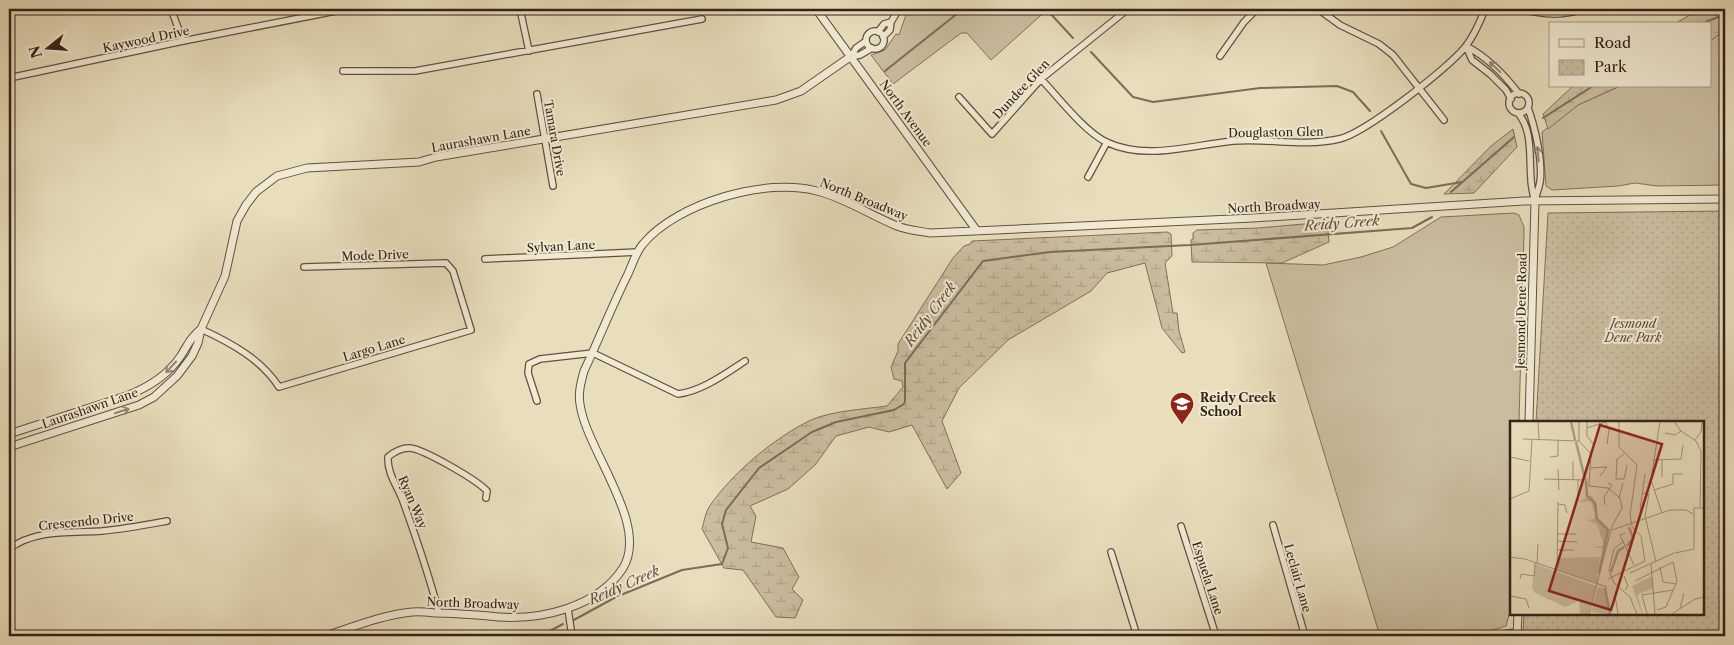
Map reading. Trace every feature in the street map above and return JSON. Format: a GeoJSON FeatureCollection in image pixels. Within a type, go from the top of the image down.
{"type":"FeatureCollection","features":[{"type":"Feature","properties":{"kind":"street"},"geometry":{"type":"LineString","coordinates":[[171,9],[184,41]]}},
{"type":"Feature","properties":{"kind":"street","name":"Kaywood Drive"},"geometry":{"type":"LineString","coordinates":[[9,78],[346,9]]}},
{"type":"Feature","properties":{"kind":"street"},"geometry":{"type":"LineString","coordinates":[[520,9],[529,51]]}},
{"type":"Feature","properties":{"kind":"street","name":"North Avenue"},"geometry":{"type":"LineString","coordinates":[[816,9],[977,231]]}},
{"type":"Feature","properties":{"kind":"street"},"geometry":{"type":"LineString","coordinates":[[850,57],[872,48],[880,47],[883,37],[890,30],[891,22],[899,9]]}},
{"type":"Feature","properties":{"kind":"street","name":"Dundee Glen"},"geometry":{"type":"LineString","coordinates":[[959,97],[992,134],[1041,79],[1128,9]]}},
{"type":"Feature","properties":{"kind":"street"},"geometry":{"type":"LineString","coordinates":[[1220,56],[1244,22],[1257,9]]}},
{"type":"Feature","properties":{"kind":"street"},"geometry":{"type":"LineString","coordinates":[[1318,9],[1340,25],[1379,44],[1393,55],[1444,120]]}},
{"type":"Feature","properties":{"kind":"street","name":"Douglaston Glen"},"geometry":{"type":"LineString","coordinates":[[1041,79],[1090,131],[1107,142],[1142,152],[1234,141],[1306,143],[1341,139],[1353,134],[1369,123],[1449,64],[1466,46],[1485,9]]}},
{"type":"Feature","properties":{"kind":"street"},"geometry":{"type":"LineString","coordinates":[[1520,9],[1543,14],[1562,14],[1584,9]]}},
{"type":"Feature","properties":{"kind":"street"},"geometry":{"type":"LineString","coordinates":[[343,71],[416,71],[702,19]]}},
{"type":"Feature","properties":{"kind":"street"},"geometry":{"type":"LineString","coordinates":[[850,57],[856,48],[866,41],[869,34],[878,32],[884,24],[891,22]]}},
{"type":"Feature","properties":{"kind":"street"},"geometry":{"type":"LineString","coordinates":[[878,32],[883,37]]}},
{"type":"Feature","properties":{"kind":"street"},"geometry":{"type":"LineString","coordinates":[[866,41],[872,48]]}},
{"type":"Feature","properties":{"kind":"street"},"geometry":{"type":"LineString","coordinates":[[1466,46],[1487,59],[1501,72],[1519,94],[1527,97],[1529,100],[1528,108],[1536,134],[1540,180],[1535,201]]}},
{"type":"Feature","properties":{"kind":"street"},"geometry":{"type":"LineString","coordinates":[[1466,46],[1472,60],[1506,90],[1511,99],[1511,108],[1523,119],[1530,145],[1531,180],[1535,201]]}},
{"type":"Feature","properties":{"kind":"street","name":"Laurashawn Lane"},"geometry":{"type":"LineString","coordinates":[[9,447],[139,405],[154,396],[177,376],[192,356],[198,343],[201,329],[225,276],[237,221],[256,192],[277,176],[307,168],[419,162],[436,157],[545,138],[776,100],[801,91],[850,57]]}},
{"type":"Feature","properties":{"kind":"street","name":"Tamara Drive"},"geometry":{"type":"LineString","coordinates":[[536,94],[553,186]]}},
{"type":"Feature","properties":{"kind":"street"},"geometry":{"type":"LineString","coordinates":[[1511,99],[1519,94]]}},
{"type":"Feature","properties":{"kind":"street"},"geometry":{"type":"LineString","coordinates":[[1518,113],[1526,111],[1528,108]]}},
{"type":"Feature","properties":{"kind":"street"},"geometry":{"type":"LineString","coordinates":[[1088,177],[1107,142]]}},
{"type":"Feature","properties":{"kind":"street","name":"North Broadway"},"geometry":{"type":"LineString","coordinates":[[325,636],[388,616],[413,612],[518,617],[568,609],[598,594],[618,575],[625,564],[629,545],[626,517],[581,410],[581,382],[642,245],[656,231],[696,208],[726,196],[746,190],[774,187],[798,187],[816,190],[835,196],[897,226],[930,233],[1253,218],[1535,201],[1725,199]]}},
{"type":"Feature","properties":{"kind":"street","name":"Jesmond Dene Road"},"geometry":{"type":"LineString","coordinates":[[1529,421],[1535,201]]}},
{"type":"Feature","properties":{"kind":"street","name":"Sylvan Lane"},"geometry":{"type":"LineString","coordinates":[[485,259],[638,252]]}},
{"type":"Feature","properties":{"kind":"street","name":"Mode Drive"},"geometry":{"type":"LineString","coordinates":[[304,268],[446,263],[453,271],[470,325]]}},
{"type":"Feature","properties":{"kind":"street","name":"Largo Lane"},"geometry":{"type":"LineString","coordinates":[[201,329],[227,341],[264,366],[279,387],[471,330],[470,325]]}},
{"type":"Feature","properties":{"kind":"street","name":"Laurashawn Lane"},"geometry":{"type":"LineString","coordinates":[[9,434],[126,396],[144,388],[159,379],[173,366],[191,337],[201,329]]}},
{"type":"Feature","properties":{"kind":"street"},"geometry":{"type":"LineString","coordinates":[[537,401],[528,372],[529,364],[540,359],[593,352],[678,394],[692,390],[720,377],[745,361]]}},
{"type":"Feature","properties":{"kind":"street","name":"Ryan Way"},"geometry":{"type":"LineString","coordinates":[[439,613],[423,555],[403,500],[388,470],[388,457],[400,450],[410,448],[419,451],[461,472],[483,486],[487,491],[486,498]]}},
{"type":"Feature","properties":{"kind":"street","name":"Crescendo Drive"},"geometry":{"type":"LineString","coordinates":[[9,549],[25,539],[40,536],[121,529],[167,521]]}},
{"type":"Feature","properties":{"kind":"street","name":"Leclair Lane"},"geometry":{"type":"LineString","coordinates":[[1273,525],[1305,636]]}},
{"type":"Feature","properties":{"kind":"street","name":"Espuela Lane"},"geometry":{"type":"LineString","coordinates":[[1181,526],[1216,636]]}},
{"type":"Feature","properties":{"kind":"street"},"geometry":{"type":"LineString","coordinates":[[1112,552],[1137,636]]}},
{"type":"Feature","properties":{"kind":"street"},"geometry":{"type":"LineString","coordinates":[[568,609],[572,636]]}},
{"type":"Feature","properties":{"kind":"street"},"geometry":{"type":"LineString","coordinates":[[1489,636],[1517,634],[1518,615]]}},
{"type":"Feature","properties":{"kind":"green space"},"geometry":{"type":"Polygon","coordinates":[[[908,9],[1048,9],[991,60],[967,33],[961,33],[893,84],[871,55],[885,50],[896,34],[899,35],[908,9]]]}},
{"type":"Feature","properties":{"kind":"green space"},"geometry":{"type":"Polygon","coordinates":[[[1700,9],[1725,9],[1725,30],[1712,40],[1712,22],[1677,22],[1700,9]]]}},
{"type":"Feature","properties":{"kind":"green space"},"geometry":{"type":"Polygon","coordinates":[[[1725,30],[1725,185],[1657,186],[1635,183],[1618,186],[1552,190],[1546,186],[1542,132],[1578,105],[1616,88],[1712,88],[1712,40],[1725,30]]]}},
{"type":"Feature","properties":{"kind":"green space"},"geometry":{"type":"Polygon","coordinates":[[[1571,88],[1616,88],[1578,105],[1548,129],[1543,114],[1571,88]]]}},
{"type":"Feature","properties":{"kind":"green space"},"geometry":{"type":"Polygon","coordinates":[[[1513,129],[1517,147],[1474,193],[1444,194],[1491,146],[1513,129]]]}},
{"type":"Feature","properties":{"kind":"green space","name":"Jesmond Dene Park"},"geometry":{"type":"Polygon","coordinates":[[[1725,211],[1725,636],[1523,636],[1524,615],[1704,615],[1704,421],[1536,421],[1548,213],[1725,211]]]}},
{"type":"Feature","properties":{"kind":"green space"},"geometry":{"type":"Polygon","coordinates":[[[1514,213],[1519,215],[1524,227],[1519,421],[1510,421],[1510,611],[1506,626],[1472,636],[1380,636],[1266,263],[1323,265],[1361,257],[1393,247],[1441,217],[1514,213]]]}},
{"type":"Feature","properties":{"kind":"green space"},"geometry":{"type":"Polygon","coordinates":[[[1327,222],[1329,242],[1282,263],[1192,262],[1191,240],[1193,239],[1193,233],[1197,230],[1258,228],[1327,222]]]}},
{"type":"Feature","properties":{"kind":"green space"},"geometry":{"type":"Polygon","coordinates":[[[1167,232],[1171,234],[1172,256],[1165,263],[1173,313],[1177,313],[1179,331],[1185,352],[1182,353],[1162,328],[1145,263],[1107,273],[1091,291],[1008,340],[959,388],[942,421],[961,473],[947,489],[912,425],[889,432],[869,427],[836,436],[815,465],[788,489],[750,506],[756,516],[751,542],[783,548],[799,577],[792,589],[803,600],[795,618],[776,617],[743,570],[724,568],[702,529],[709,507],[718,494],[755,457],[783,436],[811,420],[838,412],[887,406],[903,387],[902,381],[894,379],[891,367],[898,351],[898,344],[953,258],[964,246],[972,241],[1167,232]]]}},
{"type":"Feature","properties":{"kind":"waterway"},"geometry":{"type":"LineString","coordinates":[[885,71],[963,9]]}},
{"type":"Feature","properties":{"kind":"waterway"},"geometry":{"type":"LineString","coordinates":[[1040,9],[1048,11],[1073,38]]}},
{"type":"Feature","properties":{"kind":"waterway","name":"Reidy Creek"},"geometry":{"type":"LineString","coordinates":[[1706,22],[1725,14]]}},
{"type":"Feature","properties":{"kind":"waterway"},"geometry":{"type":"LineString","coordinates":[[1091,52],[1133,97],[1153,102],[1260,88],[1337,86],[1353,92],[1370,111]]}},
{"type":"Feature","properties":{"kind":"waterway","name":"Reidy Creek"},"geometry":{"type":"LineString","coordinates":[[1543,118],[1590,88]]}},
{"type":"Feature","properties":{"kind":"waterway"},"geometry":{"type":"LineString","coordinates":[[1381,131],[1411,184],[1426,188],[1462,182]]}},
{"type":"Feature","properties":{"kind":"waterway","name":"Reidy Creek"},"geometry":{"type":"LineString","coordinates":[[1451,192],[1514,137]]}},
{"type":"Feature","properties":{"kind":"waterway","name":"Reidy Creek"},"geometry":{"type":"LineString","coordinates":[[572,621],[616,597],[682,570],[722,564],[728,548],[722,524],[726,510],[759,468],[812,432],[836,422],[894,410],[904,404],[905,363],[983,261],[1050,252],[1190,245],[1412,228],[1432,217]]}},
{"type":"Feature","properties":{"kind":"waterway","name":"Reidy Creek"},"geometry":{"type":"LineString","coordinates":[[540,636],[563,624]]}},
{"type":"Feature","properties":{"kind":"place","name":"Reidy Creek School"},"geometry":{"type":"Point","coordinates":[1182,425]}}]}
